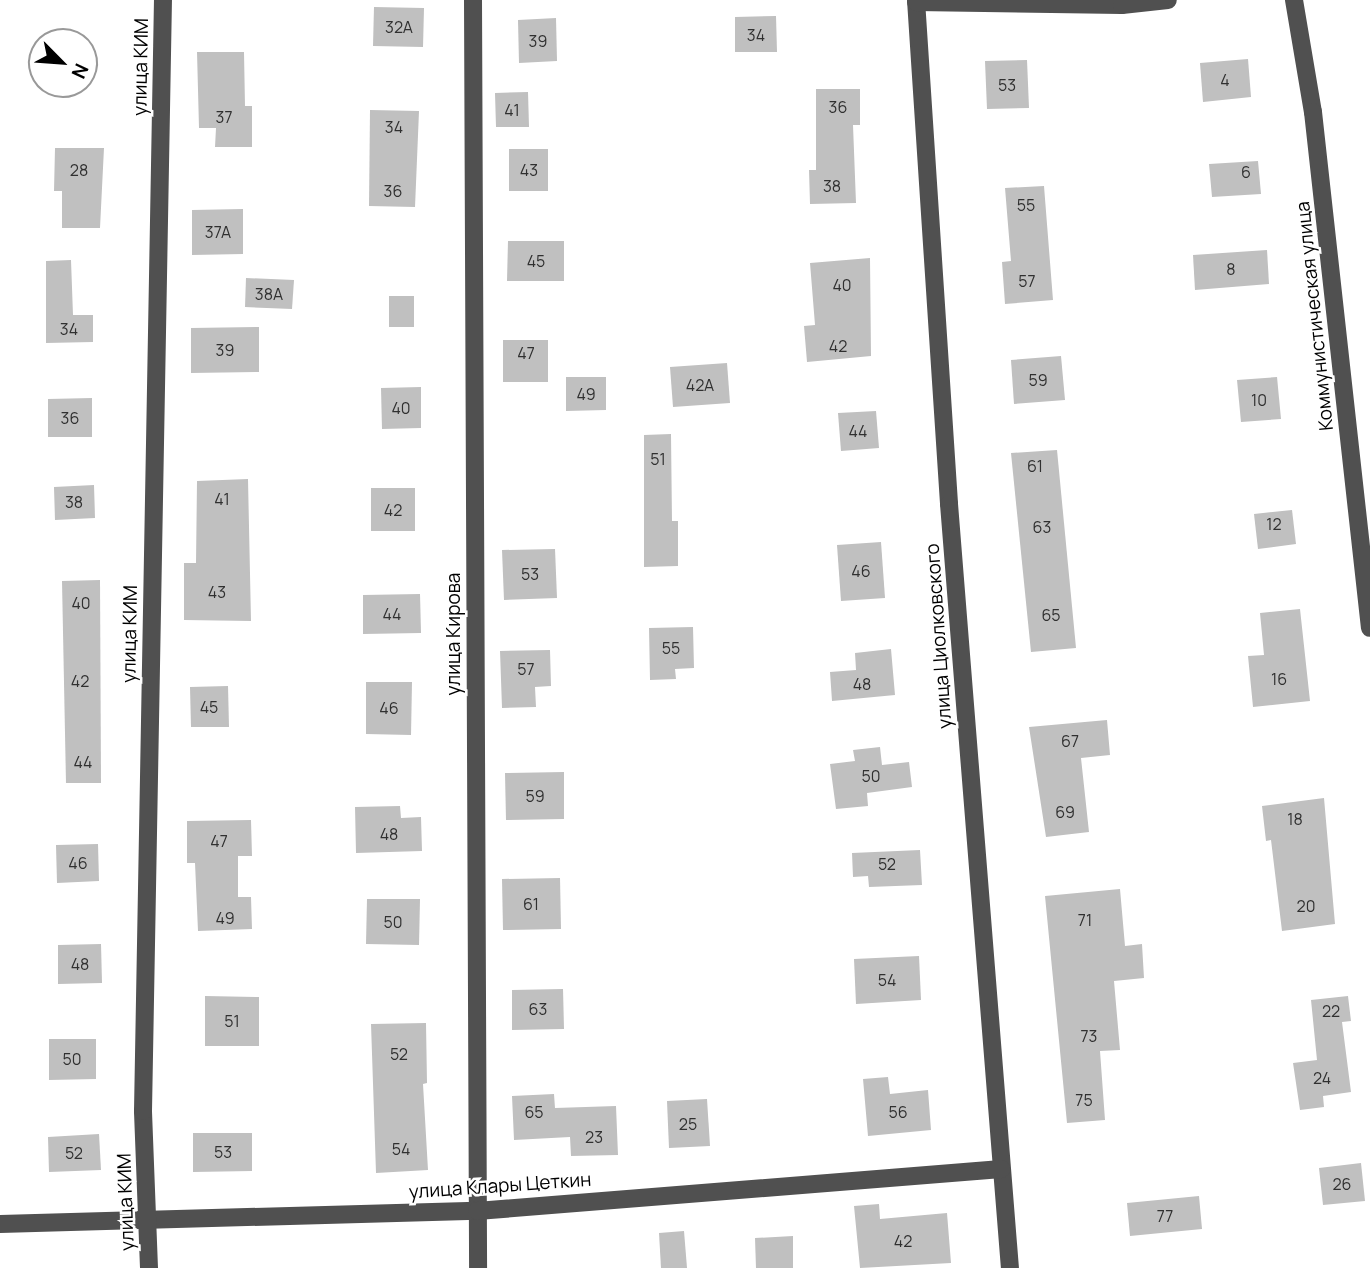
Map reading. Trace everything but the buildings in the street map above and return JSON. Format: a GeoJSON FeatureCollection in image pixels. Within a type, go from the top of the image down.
{"type":"FeatureCollection","features":[{"type":"Feature","properties":{"kind":"street","name":"улица КИМ"},"geometry":{"type":"LineString","coordinates":[[149,1268],[143,1111],[163,0]]}},
{"type":"Feature","properties":{"kind":"street","name":"улица Кирова"},"geometry":{"type":"LineString","coordinates":[[473,0],[478,1268]]}},
{"type":"Feature","properties":{"kind":"street"},"geometry":{"type":"LineString","coordinates":[[916,1],[1122,5],[1168,0]]}},
{"type":"Feature","properties":{"kind":"street","name":"Коммунистическая улица"},"geometry":{"type":"LineString","coordinates":[[1294,0],[1313,112],[1370,628]]}},
{"type":"Feature","properties":{"kind":"street","name":"улица Циолковского"},"geometry":{"type":"LineString","coordinates":[[916,1],[1000,1169],[1010,1268]]}},
{"type":"Feature","properties":{"kind":"street","name":"улица Клары Цеткин"},"geometry":{"type":"LineString","coordinates":[[0,1224],[477,1211],[1000,1169]]}}]}
